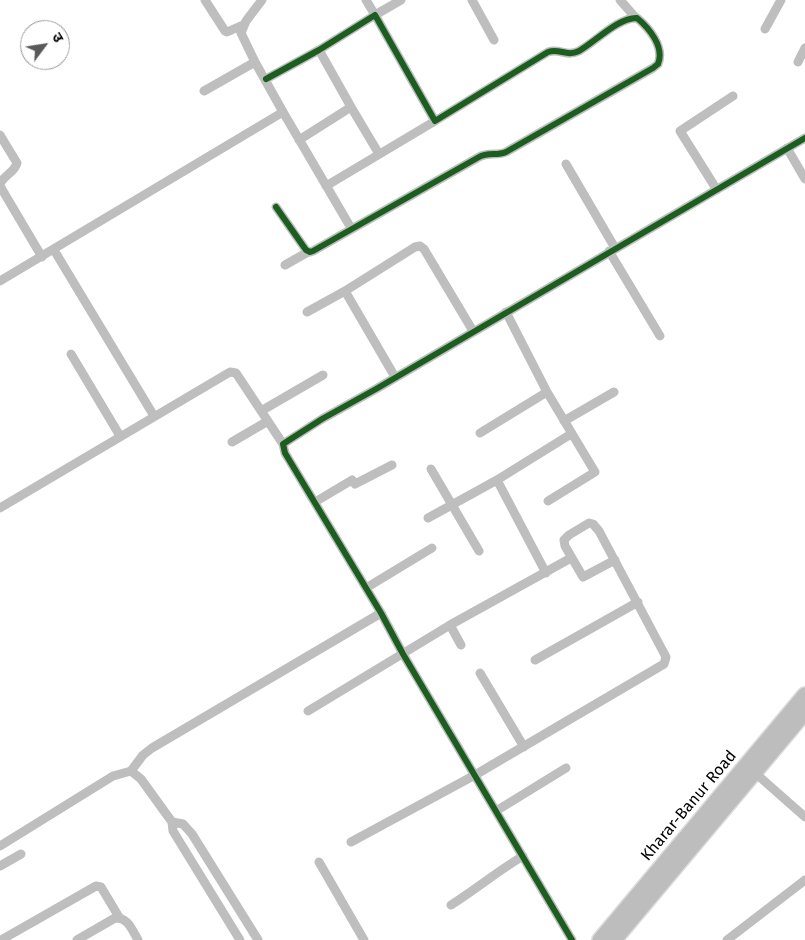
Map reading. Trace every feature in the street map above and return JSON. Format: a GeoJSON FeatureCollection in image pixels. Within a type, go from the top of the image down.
{"type":"FeatureCollection","features":[{"type":"Feature","properties":{"kind":"highway","name":"Kharar-Banur Road"},"geometry":{"type":"LineString","coordinates":[[600,940],[805,695]]}},
{"type":"Feature","properties":{"kind":"highway"},"geometry":{"type":"LineString","coordinates":[[614,940],[805,712]]}},
{"type":"Feature","properties":{"kind":"street"},"geometry":{"type":"LineString","coordinates":[[205,0],[224,31],[227,32],[243,25],[262,0]]}},
{"type":"Feature","properties":{"kind":"street"},"geometry":{"type":"LineString","coordinates":[[366,0],[435,121]]}},
{"type":"Feature","properties":{"kind":"street"},"geometry":{"type":"LineString","coordinates":[[266,79],[401,0]]}},
{"type":"Feature","properties":{"kind":"street"},"geometry":{"type":"LineString","coordinates":[[472,0],[494,40]]}},
{"type":"Feature","properties":{"kind":"street"},"geometry":{"type":"LineString","coordinates":[[285,265],[313,251],[479,156],[506,152],[658,64],[660,54],[655,40],[639,19],[620,0]]}},
{"type":"Feature","properties":{"kind":"street"},"geometry":{"type":"LineString","coordinates":[[765,29],[781,0]]}},
{"type":"Feature","properties":{"kind":"street"},"geometry":{"type":"LineString","coordinates":[[326,186],[548,52],[554,50],[569,54],[578,51],[626,20],[635,17]]}},
{"type":"Feature","properties":{"kind":"street"},"geometry":{"type":"LineString","coordinates":[[243,25],[242,36],[255,62],[351,228]]}},
{"type":"Feature","properties":{"kind":"street"},"geometry":{"type":"LineString","coordinates":[[798,62],[805,48]]}},
{"type":"Feature","properties":{"kind":"street"},"geometry":{"type":"LineString","coordinates":[[318,50],[380,154]]}},
{"type":"Feature","properties":{"kind":"street"},"geometry":{"type":"LineString","coordinates":[[204,91],[255,62]]}},
{"type":"Feature","properties":{"kind":"street"},"geometry":{"type":"LineString","coordinates":[[717,190],[680,131],[733,96]]}},
{"type":"Feature","properties":{"kind":"street"},"geometry":{"type":"LineString","coordinates":[[299,140],[351,107]]}},
{"type":"Feature","properties":{"kind":"street"},"geometry":{"type":"LineString","coordinates":[[0,281],[283,112]]}},
{"type":"Feature","properties":{"kind":"street"},"geometry":{"type":"LineString","coordinates":[[0,135],[17,163],[15,168],[2,179],[0,185],[42,257]]}},
{"type":"Feature","properties":{"kind":"street"},"geometry":{"type":"LineString","coordinates":[[283,444],[322,419],[805,138]]}},
{"type":"Feature","properties":{"kind":"street"},"geometry":{"type":"LineString","coordinates":[[787,148],[805,179]]}},
{"type":"Feature","properties":{"kind":"street"},"geometry":{"type":"LineString","coordinates":[[566,164],[660,336]]}},
{"type":"Feature","properties":{"kind":"street"},"geometry":{"type":"LineString","coordinates":[[276,206],[308,252]]}},
{"type":"Feature","properties":{"kind":"street"},"geometry":{"type":"LineString","coordinates":[[307,312],[345,291],[415,247],[420,246],[424,249],[473,331]]}},
{"type":"Feature","properties":{"kind":"street"},"geometry":{"type":"LineString","coordinates":[[54,250],[154,416]]}},
{"type":"Feature","properties":{"kind":"street"},"geometry":{"type":"LineString","coordinates":[[345,291],[395,377]]}},
{"type":"Feature","properties":{"kind":"street"},"geometry":{"type":"LineString","coordinates":[[506,312],[547,392],[595,472],[548,501]]}},
{"type":"Feature","properties":{"kind":"street"},"geometry":{"type":"LineString","coordinates":[[71,354],[120,436]]}},
{"type":"Feature","properties":{"kind":"street"},"geometry":{"type":"LineString","coordinates":[[0,508],[224,375],[232,372],[238,376],[283,444],[285,453],[572,940]]}},
{"type":"Feature","properties":{"kind":"street"},"geometry":{"type":"LineString","coordinates":[[261,411],[323,375]]}},
{"type":"Feature","properties":{"kind":"street"},"geometry":{"type":"LineString","coordinates":[[480,434],[547,392]]}},
{"type":"Feature","properties":{"kind":"street"},"geometry":{"type":"LineString","coordinates":[[564,421],[614,392]]}},
{"type":"Feature","properties":{"kind":"street"},"geometry":{"type":"LineString","coordinates":[[232,442],[268,421]]}},
{"type":"Feature","properties":{"kind":"street"},"geometry":{"type":"LineString","coordinates":[[428,518],[496,480],[571,434]]}},
{"type":"Feature","properties":{"kind":"street"},"geometry":{"type":"LineString","coordinates":[[314,502],[352,480],[355,484],[392,465]]}},
{"type":"Feature","properties":{"kind":"street"},"geometry":{"type":"LineString","coordinates":[[431,469],[479,551]]}},
{"type":"Feature","properties":{"kind":"street"},"geometry":{"type":"LineString","coordinates":[[496,480],[546,573]]}},
{"type":"Feature","properties":{"kind":"street"},"geometry":{"type":"LineString","coordinates":[[352,842],[475,775],[666,662],[666,657],[638,602],[615,560],[596,528],[591,523],[580,527],[564,540],[571,558],[583,576],[615,560]]}},
{"type":"Feature","properties":{"kind":"street"},"geometry":{"type":"LineString","coordinates":[[366,588],[432,548]]}},
{"type":"Feature","properties":{"kind":"street"},"geometry":{"type":"LineString","coordinates":[[308,711],[450,625],[571,558]]}},
{"type":"Feature","properties":{"kind":"street"},"geometry":{"type":"LineString","coordinates":[[535,660],[638,602]]}},
{"type":"Feature","properties":{"kind":"street"},"geometry":{"type":"LineString","coordinates":[[0,846],[113,776],[131,771],[142,755],[152,748],[380,613]]}},
{"type":"Feature","properties":{"kind":"street"},"geometry":{"type":"LineString","coordinates":[[450,625],[461,645]]}},
{"type":"Feature","properties":{"kind":"street"},"geometry":{"type":"LineString","coordinates":[[480,673],[524,746]]}},
{"type":"Feature","properties":{"kind":"street"},"geometry":{"type":"LineString","coordinates":[[496,811],[566,768]]}},
{"type":"Feature","properties":{"kind":"street"},"geometry":{"type":"LineString","coordinates":[[131,771],[141,779],[172,822],[173,831],[240,940]]}},
{"type":"Feature","properties":{"kind":"street"},"geometry":{"type":"LineString","coordinates":[[754,772],[805,817]]}},
{"type":"Feature","properties":{"kind":"street"},"geometry":{"type":"LineString","coordinates":[[172,822],[182,824],[192,834],[258,940]]}},
{"type":"Feature","properties":{"kind":"street"},"geometry":{"type":"LineString","coordinates":[[0,866],[21,854]]}},
{"type":"Feature","properties":{"kind":"street"},"geometry":{"type":"LineString","coordinates":[[451,905],[523,856]]}},
{"type":"Feature","properties":{"kind":"street"},"geometry":{"type":"LineString","coordinates":[[319,862],[364,940]]}},
{"type":"Feature","properties":{"kind":"street"},"geometry":{"type":"LineString","coordinates":[[727,940],[805,880]]}},
{"type":"Feature","properties":{"kind":"street"},"geometry":{"type":"LineString","coordinates":[[1,940],[96,886],[101,888],[119,917],[126,921],[138,940]]}},
{"type":"Feature","properties":{"kind":"street"},"geometry":{"type":"LineString","coordinates":[[77,940],[119,917]]}},
{"type":"Feature","properties":{"kind":"cycle path"},"geometry":{"type":"LineString","coordinates":[[266,79],[319,50],[375,15],[435,121],[548,52],[574,53],[579,51],[615,26],[630,19],[637,18],[655,38],[660,58],[658,64],[653,68],[506,152],[479,157],[313,251],[306,250],[276,207]]}},
{"type":"Feature","properties":{"kind":"cycle path"},"geometry":{"type":"LineString","coordinates":[[572,940],[285,453],[283,444],[322,419],[805,138]]}}]}
